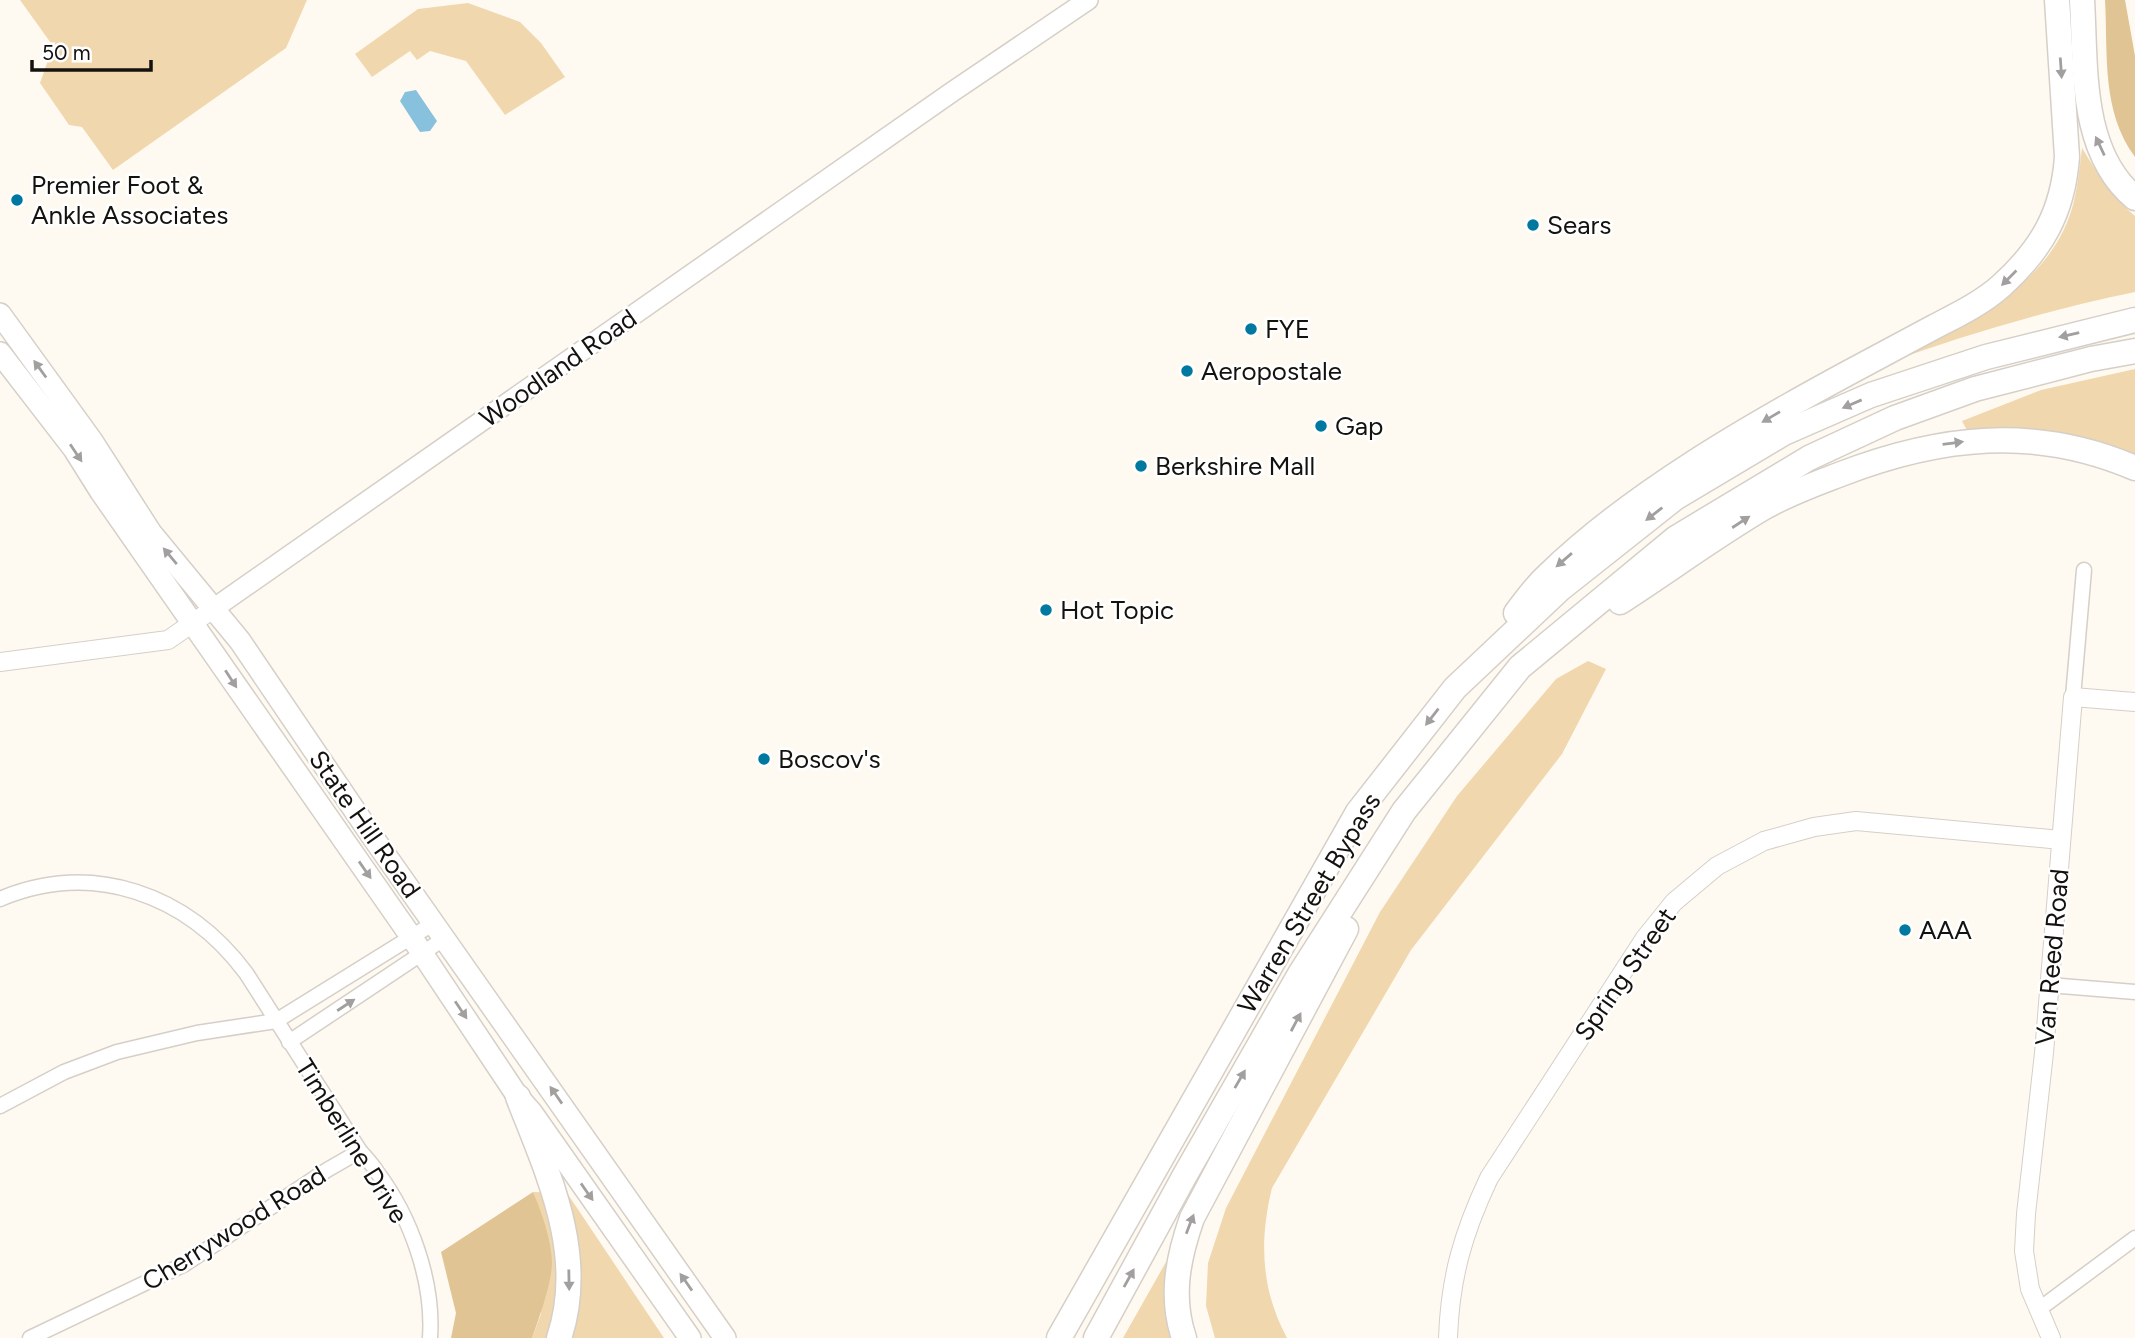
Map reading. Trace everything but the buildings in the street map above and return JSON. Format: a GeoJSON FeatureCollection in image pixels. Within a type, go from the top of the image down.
{"type":"FeatureCollection","features":[{"type":"Feature","properties":{"kind":"highway"},"geometry":{"type":"LineString","coordinates":[[1455,688],[1545,577],[1601,529],[1672,477],[1808,395],[1971,308],[2016,272],[2049,229],[2066,177],[2057,0]]}},
{"type":"Feature","properties":{"kind":"highway"},"geometry":{"type":"LineString","coordinates":[[2082,0],[2093,134],[2115,175],[2126,191],[2135,198]]}},
{"type":"Feature","properties":{"kind":"highway","name":"Warren Street Bypass"},"geometry":{"type":"LineString","coordinates":[[1059,1338],[1358,812],[1455,688],[1560,589],[1675,498],[1784,433],[1871,396],[1986,357],[2135,320]]}},
{"type":"Feature","properties":{"kind":"highway","name":"Warren Street Bypass"},"geometry":{"type":"LineString","coordinates":[[1097,1338],[1185,1175],[1300,974],[1404,811],[1520,667],[1676,538],[1809,458],[1895,418],[1975,389],[2091,359],[2135,351]]}},
{"type":"Feature","properties":{"kind":"highway"},"geometry":{"type":"LineString","coordinates":[[1520,667],[1765,507],[1869,463],[1941,444],[2008,439],[2076,448],[2135,467]]}},
{"type":"Feature","properties":{"kind":"highway"},"geometry":{"type":"LineString","coordinates":[[1184,1338],[1179,1322],[1176,1283],[1179,1259],[1192,1218],[1362,900],[1404,811]]}},
{"type":"Feature","properties":{"kind":"highway"},"geometry":{"type":"LineString","coordinates":[[518,1097],[549,1177],[567,1246],[570,1294],[559,1338]]}},
{"type":"Feature","properties":{"kind":"main road","name":"Woodland Road"},"geometry":{"type":"LineString","coordinates":[[214,609],[952,92],[1088,0]]}},
{"type":"Feature","properties":{"kind":"main road","name":"State Hill Road"},"geometry":{"type":"LineString","coordinates":[[3,324],[92,441],[151,533],[245,648],[372,836],[725,1338]]}},
{"type":"Feature","properties":{"kind":"main road","name":"State Hill Road"},"geometry":{"type":"LineString","coordinates":[[0,353],[74,449],[244,699],[418,946],[518,1097],[690,1338]]}},
{"type":"Feature","properties":{"kind":"street","name":"Van Reed Road"},"geometry":{"type":"LineString","coordinates":[[2051,1338],[2029,1289],[2025,1239],[2084,570]]}},
{"type":"Feature","properties":{"kind":"street","name":"Woodland Road"},"geometry":{"type":"LineString","coordinates":[[0,662],[168,640],[214,609]]}},
{"type":"Feature","properties":{"kind":"street"},"geometry":{"type":"LineString","coordinates":[[2073,697],[2135,702]]}},
{"type":"Feature","properties":{"kind":"street","name":"Spring Street"},"geometry":{"type":"LineString","coordinates":[[1448,1338],[1449,1302],[1458,1254],[1473,1210],[1489,1178],[1645,938],[1674,901],[1695,883],[1717,866],[1764,841],[1814,827],[1845,822],[2061,840]]}},
{"type":"Feature","properties":{"kind":"street","name":"Timberline Drive"},"geometry":{"type":"LineString","coordinates":[[0,899],[38,887],[77,881],[115,886],[163,901],[187,915],[226,948],[246,973],[360,1151],[377,1171],[397,1207],[419,1255],[429,1297],[430,1338]]}},
{"type":"Feature","properties":{"kind":"street"},"geometry":{"type":"LineString","coordinates":[[289,1042],[440,930]]}},
{"type":"Feature","properties":{"kind":"street"},"geometry":{"type":"LineString","coordinates":[[0,1106],[46,1080],[117,1052],[197,1033],[278,1025],[368,963],[418,946]]}},
{"type":"Feature","properties":{"kind":"street"},"geometry":{"type":"LineString","coordinates":[[2049,985],[2135,992]]}},
{"type":"Feature","properties":{"kind":"street","name":"Cherrywood Road"},"geometry":{"type":"LineString","coordinates":[[30,1338],[185,1264],[360,1151]]}},
{"type":"Feature","properties":{"kind":"street"},"geometry":{"type":"LineString","coordinates":[[2038,1310],[2135,1238]]}},
{"type":"Feature","properties":{"kind":"shaded area"},"geometry":{"type":"Polygon","coordinates":[[[20,0],[307,0],[286,48],[113,170],[82,127],[69,125],[40,83],[53,46],[20,0]]]}},
{"type":"Feature","properties":{"kind":"shaded area"},"geometry":{"type":"Polygon","coordinates":[[[2105,0],[2125,0],[2135,56],[2135,157],[2116,121],[2111,101],[2105,0]]]}},
{"type":"Feature","properties":{"kind":"shaded area"},"geometry":{"type":"Polygon","coordinates":[[[468,3],[520,22],[541,43],[565,77],[505,115],[466,61],[430,51],[417,60],[410,51],[372,77],[355,54],[418,9],[468,3]]]}},
{"type":"Feature","properties":{"kind":"shaded area"},"geometry":{"type":"Polygon","coordinates":[[[2082,148],[2112,193],[2135,216],[2135,292],[2007,324],[1881,365],[1997,303],[2023,283],[2045,260],[2062,233],[2074,201],[2082,148]]]}},
{"type":"Feature","properties":{"kind":"shaded area"},"geometry":{"type":"Polygon","coordinates":[[[2135,369],[2135,459],[1969,434],[1962,421],[2041,390],[2135,369]]]}},
{"type":"Feature","properties":{"kind":"shaded area"},"geometry":{"type":"Polygon","coordinates":[[[1588,661],[1606,669],[1562,754],[1411,950],[1272,1188],[1265,1227],[1265,1265],[1272,1302],[1287,1338],[1215,1338],[1206,1306],[1208,1263],[1226,1208],[1380,912],[1457,796],[1556,679],[1588,661]]]}},
{"type":"Feature","properties":{"kind":"shaded area"},"geometry":{"type":"Polygon","coordinates":[[[533,1192],[567,1193],[664,1338],[532,1338],[541,1314],[542,1216],[533,1192]]]}},
{"type":"Feature","properties":{"kind":"shaded area"},"geometry":{"type":"Polygon","coordinates":[[[533,1192],[546,1226],[552,1262],[548,1290],[532,1338],[451,1338],[456,1313],[441,1252],[533,1192]]]}},
{"type":"Feature","properties":{"kind":"shaded area"},"geometry":{"type":"Polygon","coordinates":[[[1166,1262],[1165,1293],[1173,1338],[1123,1338],[1166,1262]]]}},
{"type":"Feature","properties":{"kind":"water"},"geometry":{"type":"Polygon","coordinates":[[[416,90],[437,121],[430,131],[420,132],[400,101],[405,92],[416,90]]]}},
{"type":"Feature","properties":{"kind":"place","name":"Premier Foot & Ankle Associates"},"geometry":{"type":"Point","coordinates":[17,200]}},
{"type":"Feature","properties":{"kind":"place","name":"Sears"},"geometry":{"type":"Point","coordinates":[1533,225]}},
{"type":"Feature","properties":{"kind":"place","name":"FYE"},"geometry":{"type":"Point","coordinates":[1251,329]}},
{"type":"Feature","properties":{"kind":"place","name":"Aeropostale"},"geometry":{"type":"Point","coordinates":[1187,371]}},
{"type":"Feature","properties":{"kind":"place","name":"Gap"},"geometry":{"type":"Point","coordinates":[1321,426]}},
{"type":"Feature","properties":{"kind":"place","name":"Berkshire Mall"},"geometry":{"type":"Point","coordinates":[1141,466]}},
{"type":"Feature","properties":{"kind":"place","name":"Hot Topic"},"geometry":{"type":"Point","coordinates":[1046,610]}},
{"type":"Feature","properties":{"kind":"place","name":"Boscov's"},"geometry":{"type":"Point","coordinates":[764,759]}},
{"type":"Feature","properties":{"kind":"place","name":"AAA"},"geometry":{"type":"Point","coordinates":[1905,930]}}]}
